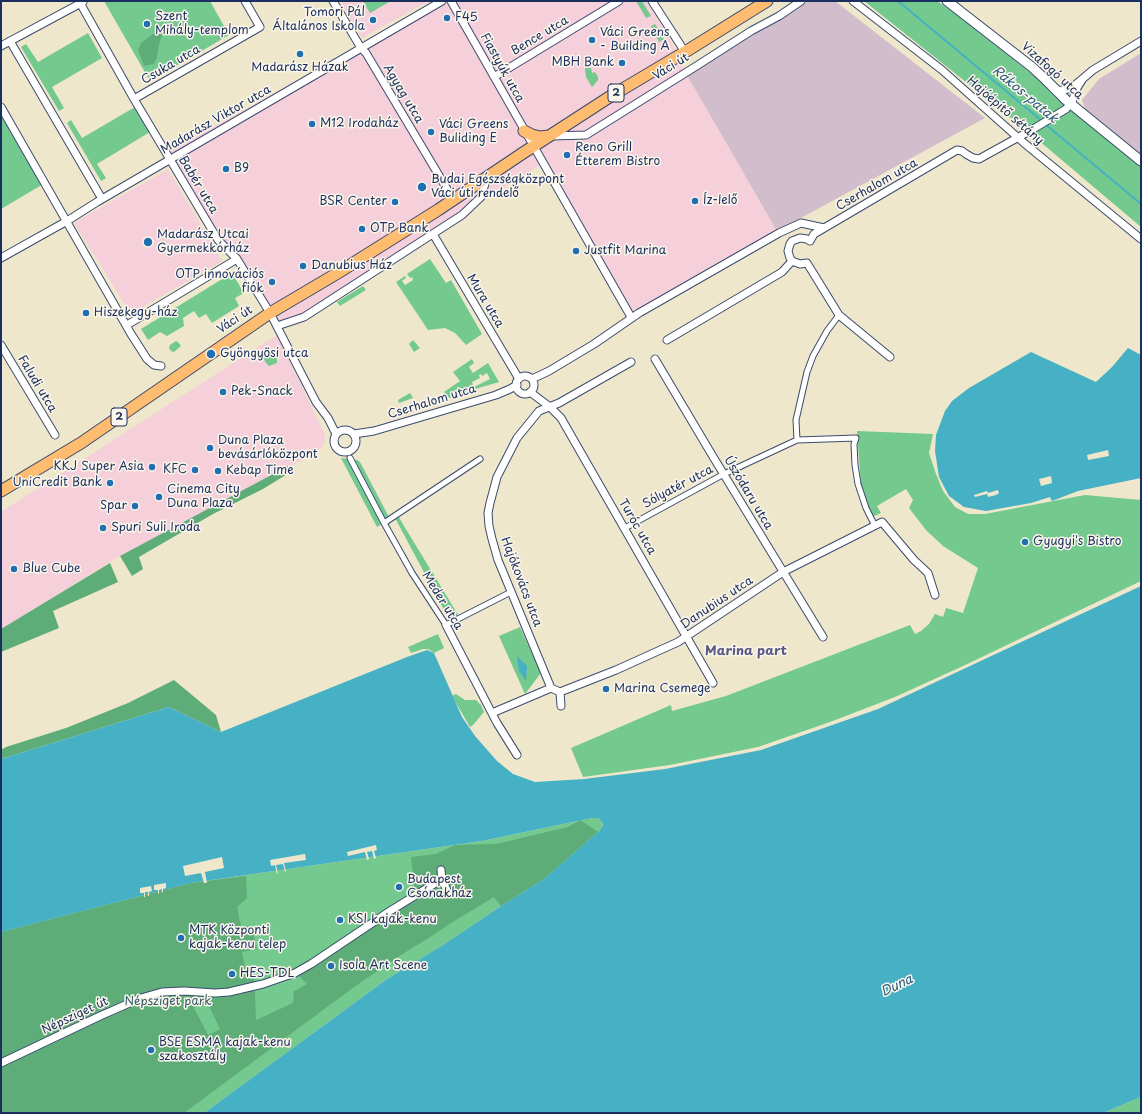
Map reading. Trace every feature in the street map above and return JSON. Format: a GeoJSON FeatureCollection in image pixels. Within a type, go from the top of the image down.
{"type":"FeatureCollection","features":[{"type":"Feature","properties":{"kind":"main road","name":"Váci út"},"geometry":{"type":"LineString","coordinates":[[1,491],[81,443],[270,313],[336,274],[453,200],[487,176],[611,96],[766,1]]}},
{"type":"Feature","properties":{"kind":"main road"},"geometry":{"type":"LineString","coordinates":[[524,131],[540,137],[549,136]]}},
{"type":"Feature","properties":{"kind":"street","name":"Csuka utca"},"geometry":{"type":"LineString","coordinates":[[134,99],[260,27],[245,1]]}},
{"type":"Feature","properties":{"kind":"street","name":"Agyag utca"},"geometry":{"type":"LineString","coordinates":[[333,1],[361,48],[366,53],[453,200]]}},
{"type":"Feature","properties":{"kind":"street","name":"Madarász Viktor utca"},"geometry":{"type":"LineString","coordinates":[[1,258],[67,221],[170,159],[442,1]]}},
{"type":"Feature","properties":{"kind":"street","name":"Fiastyúk utca"},"geometry":{"type":"LineString","coordinates":[[451,1],[631,317]]}},
{"type":"Feature","properties":{"kind":"street"},"geometry":{"type":"LineString","coordinates":[[456,1],[458,12]]}},
{"type":"Feature","properties":{"kind":"street","name":"Bence utca"},"geometry":{"type":"LineString","coordinates":[[494,77],[619,1]]}},
{"type":"Feature","properties":{"kind":"street"},"geometry":{"type":"LineString","coordinates":[[652,1],[685,52]]}},
{"type":"Feature","properties":{"kind":"street","name":"Váci út"},"geometry":{"type":"LineString","coordinates":[[549,136],[586,135],[750,31],[779,16],[801,1]]}},
{"type":"Feature","properties":{"kind":"street","name":"Hajóépítő sétány"},"geometry":{"type":"LineString","coordinates":[[854,1],[942,70],[1024,143],[1141,240]]}},
{"type":"Feature","properties":{"kind":"street","name":"Vizafogó utca"},"geometry":{"type":"LineString","coordinates":[[947,1],[1032,66],[1070,104],[1141,161]]}},
{"type":"Feature","properties":{"kind":"street"},"geometry":{"type":"LineString","coordinates":[[1,46],[81,2]]}},
{"type":"Feature","properties":{"kind":"street","name":"Babér utca"},"geometry":{"type":"LineString","coordinates":[[81,2],[134,99],[218,240],[237,259],[270,313]]}},
{"type":"Feature","properties":{"kind":"street"},"geometry":{"type":"LineString","coordinates":[[10,41],[102,199]]}},
{"type":"Feature","properties":{"kind":"street"},"geometry":{"type":"LineString","coordinates":[[1057,91],[1071,88],[1093,70],[1141,41]]}},
{"type":"Feature","properties":{"kind":"street"},"geometry":{"type":"LineString","coordinates":[[1018,137],[1064,111],[1070,104],[1082,80]]}},
{"type":"Feature","properties":{"kind":"street"},"geometry":{"type":"LineString","coordinates":[[1,107],[147,358],[154,365],[161,366]]}},
{"type":"Feature","properties":{"kind":"street","name":"Cserhalom utca"},"geometry":{"type":"LineString","coordinates":[[792,261],[788,254],[788,247],[796,238],[803,238],[810,241],[814,234],[957,150],[962,151],[973,158],[979,159],[1018,137]]}},
{"type":"Feature","properties":{"kind":"street"},"geometry":{"type":"LineString","coordinates":[[277,326],[304,316],[462,215],[481,197],[487,176]]}},
{"type":"Feature","properties":{"kind":"street"},"geometry":{"type":"LineString","coordinates":[[533,382],[549,370],[594,344],[631,317],[779,233],[801,223],[824,228]]}},
{"type":"Feature","properties":{"kind":"street","name":"Mura utca"},"geometry":{"type":"LineString","coordinates":[[433,234],[518,385]]}},
{"type":"Feature","properties":{"kind":"street"},"geometry":{"type":"LineString","coordinates":[[127,325],[237,259]]}},
{"type":"Feature","properties":{"kind":"street"},"geometry":{"type":"LineString","coordinates":[[667,340],[782,272],[792,261],[800,264],[808,263],[839,315],[890,357]]}},
{"type":"Feature","properties":{"kind":"street"},"geometry":{"type":"LineString","coordinates":[[270,313],[316,402],[338,432]]}},
{"type":"Feature","properties":{"kind":"street"},"geometry":{"type":"LineString","coordinates":[[797,440],[797,410],[806,372],[827,331],[839,315]]}},
{"type":"Feature","properties":{"kind":"street","name":"Faludi utca"},"geometry":{"type":"LineString","coordinates":[[1,345],[55,434]]}},
{"type":"Feature","properties":{"kind":"street","name":"Úszódaru utca"},"geometry":{"type":"LineString","coordinates":[[655,359],[823,637]]}},
{"type":"Feature","properties":{"kind":"street"},"geometry":{"type":"LineString","coordinates":[[550,407],[631,362]]}},
{"type":"Feature","properties":{"kind":"street"},"geometry":{"type":"LineString","coordinates":[[524,376],[527,376],[533,382],[534,387],[530,392],[523,393],[518,385],[524,376]]}},
{"type":"Feature","properties":{"kind":"street","name":"Cserhalom utca"},"geometry":{"type":"LineString","coordinates":[[355,437],[496,394],[518,385]]}},
{"type":"Feature","properties":{"kind":"street","name":"Turóc utca"},"geometry":{"type":"LineString","coordinates":[[530,392],[550,407],[561,418],[713,683]]}},
{"type":"Feature","properties":{"kind":"street","name":"Hajókovács utca"},"geometry":{"type":"LineString","coordinates":[[550,407],[539,411],[517,438],[497,477],[488,513],[492,539],[498,560],[552,688]]}},
{"type":"Feature","properties":{"kind":"street"},"geometry":{"type":"LineString","coordinates":[[349,430],[355,437],[355,443],[352,449],[346,452],[337,448],[334,442],[338,432],[349,430]]}},
{"type":"Feature","properties":{"kind":"street","name":"Sólyatér utca"},"geometry":{"type":"LineString","coordinates":[[624,528],[724,474],[797,440],[856,438],[854,444],[858,484],[866,508],[875,526]]}},
{"type":"Feature","properties":{"kind":"street","name":"Meder utca"},"geometry":{"type":"LineString","coordinates":[[350,458],[412,574],[446,625],[492,713],[517,755]]}},
{"type":"Feature","properties":{"kind":"street"},"geometry":{"type":"LineString","coordinates":[[384,523],[480,458]]}},
{"type":"Feature","properties":{"kind":"street","name":"Danubius utca"},"geometry":{"type":"LineString","coordinates":[[560,692],[623,667],[678,642],[783,572],[882,522],[914,560],[928,572],[935,595]]}},
{"type":"Feature","properties":{"kind":"street"},"geometry":{"type":"LineString","coordinates":[[446,625],[511,592]]}},
{"type":"Feature","properties":{"kind":"street"},"geometry":{"type":"LineString","coordinates":[[492,713],[552,688],[560,692],[561,706]]}},
{"type":"Feature","properties":{"kind":"street"},"geometry":{"type":"LineString","coordinates":[[441,870],[442,879],[448,893]]}},
{"type":"Feature","properties":{"kind":"street","name":"Népsziget út"},"geometry":{"type":"LineString","coordinates":[[1,1063],[141,998],[162,992],[228,992],[263,984],[295,973],[442,879]]}},
{"type":"Feature","properties":{"kind":"shaded area","name":"Tomori Pál Általános Iskola"},"geometry":{"type":"Polygon","coordinates":[[[340,1],[429,1],[362,38],[340,1]]]}},
{"type":"Feature","properties":{"kind":"shaded area"},"geometry":{"type":"Polygon","coordinates":[[[432,1],[647,1],[673,45],[687,75],[777,231],[637,310],[631,310],[545,162],[286,327],[262,308],[169,152],[356,47],[432,1]]]}},
{"type":"Feature","properties":{"kind":"shaded area"},"geometry":{"type":"Polygon","coordinates":[[[808,1],[835,1],[985,118],[777,231],[687,75],[808,1]]]}},
{"type":"Feature","properties":{"kind":"shaded area"},"geometry":{"type":"Polygon","coordinates":[[[1141,53],[1141,165],[1086,111],[1082,100],[1099,79],[1141,53]]]}},
{"type":"Feature","properties":{"kind":"shaded area","name":"Madarász Utcai Gyermekkórház"},"geometry":{"type":"Polygon","coordinates":[[[168,169],[222,261],[131,314],[74,223],[168,169]]]}},
{"type":"Feature","properties":{"kind":"shaded area"},"geometry":{"type":"Polygon","coordinates":[[[277,335],[325,435],[324,445],[313,454],[120,556],[1,629],[1,512],[277,335]]]}},
{"type":"Feature","properties":{"kind":"green space"},"geometry":{"type":"Polygon","coordinates":[[[104,1],[210,1],[229,35],[150,81],[104,1]]]}},
{"type":"Feature","properties":{"kind":"green space"},"geometry":{"type":"Polygon","coordinates":[[[363,1],[388,1],[389,2],[370,13],[363,1]]]}},
{"type":"Feature","properties":{"kind":"green space"},"geometry":{"type":"Polygon","coordinates":[[[636,1],[642,1],[651,16],[646,18],[636,1]]]}},
{"type":"Feature","properties":{"kind":"green space"},"geometry":{"type":"Polygon","coordinates":[[[864,1],[937,1],[956,14],[1037,78],[1055,97],[1141,165],[1141,227],[1044,145],[864,1]]]}},
{"type":"Feature","properties":{"kind":"green space"},"geometry":{"type":"Polygon","coordinates":[[[655,24],[664,39],[659,42],[651,26],[655,24]]]}},
{"type":"Feature","properties":{"kind":"green space"},"geometry":{"type":"Polygon","coordinates":[[[158,30],[164,32],[161,37],[157,57],[154,64],[144,66],[138,50],[141,43],[158,30]]]}},
{"type":"Feature","properties":{"kind":"green space"},"geometry":{"type":"Polygon","coordinates":[[[88,33],[102,58],[52,87],[64,108],[59,111],[21,47],[26,44],[38,62],[88,33]]]}},
{"type":"Feature","properties":{"kind":"green space"},"geometry":{"type":"Polygon","coordinates":[[[585,68],[591,68],[592,73],[595,72],[598,77],[598,80],[592,87],[586,77],[585,68]]]}},
{"type":"Feature","properties":{"kind":"green space"},"geometry":{"type":"Polygon","coordinates":[[[1,107],[45,183],[1,209],[1,107]]]}},
{"type":"Feature","properties":{"kind":"green space"},"geometry":{"type":"Polygon","coordinates":[[[135,107],[150,132],[97,164],[106,178],[101,181],[67,123],[71,120],[82,138],[135,107]]]}},
{"type":"Feature","properties":{"kind":"green space"},"geometry":{"type":"Polygon","coordinates":[[[430,259],[446,283],[451,280],[482,334],[466,345],[455,333],[445,328],[428,330],[396,282],[405,276],[406,278],[402,281],[405,285],[413,280],[412,277],[410,278],[407,274],[430,259]]]}},
{"type":"Feature","properties":{"kind":"green space"},"geometry":{"type":"Polygon","coordinates":[[[232,273],[244,293],[235,298],[239,306],[212,323],[206,314],[199,318],[194,311],[183,318],[184,326],[167,336],[160,332],[148,340],[141,329],[232,273]]]}},
{"type":"Feature","properties":{"kind":"green space"},"geometry":{"type":"Polygon","coordinates":[[[363,286],[366,290],[340,306],[337,302],[363,286]]]}},
{"type":"Feature","properties":{"kind":"green space"},"geometry":{"type":"Polygon","coordinates":[[[413,340],[420,348],[414,352],[409,344],[413,340]]]}},
{"type":"Feature","properties":{"kind":"green space"},"geometry":{"type":"Polygon","coordinates":[[[176,341],[181,346],[174,352],[171,351],[169,348],[170,345],[176,341]]]}},
{"type":"Feature","properties":{"kind":"green space"},"geometry":{"type":"Polygon","coordinates":[[[276,352],[277,363],[269,366],[265,362],[263,355],[276,352]]]}},
{"type":"Feature","properties":{"kind":"green space"},"geometry":{"type":"Polygon","coordinates":[[[472,359],[474,363],[469,367],[473,373],[488,363],[499,382],[458,394],[457,391],[451,394],[452,397],[449,398],[444,392],[460,381],[453,372],[472,359]],[[487,373],[482,376],[481,374],[479,375],[480,378],[472,382],[474,387],[490,379],[487,373]]]}},
{"type":"Feature","properties":{"kind":"green space"},"geometry":{"type":"Polygon","coordinates":[[[410,393],[413,398],[399,403],[398,400],[410,393]]]}},
{"type":"Feature","properties":{"kind":"green space"},"geometry":{"type":"Polygon","coordinates":[[[857,431],[933,434],[929,453],[943,491],[955,507],[968,514],[985,514],[1085,495],[1141,500],[1141,581],[895,697],[830,722],[758,747],[670,765],[583,777],[571,748],[671,705],[672,711],[726,696],[910,625],[915,634],[929,624],[935,614],[943,617],[946,608],[963,613],[978,568],[943,546],[926,530],[909,508],[913,500],[906,489],[877,506],[881,513],[872,517],[861,485],[857,431]]]}},
{"type":"Feature","properties":{"kind":"green space"},"geometry":{"type":"Polygon","coordinates":[[[341,458],[357,460],[360,462],[390,519],[377,527],[341,458]]]}},
{"type":"Feature","properties":{"kind":"green space"},"geometry":{"type":"Polygon","coordinates":[[[288,466],[289,473],[263,489],[213,514],[139,557],[143,569],[132,576],[120,556],[288,466]]]}},
{"type":"Feature","properties":{"kind":"green space"},"geometry":{"type":"Polygon","coordinates":[[[397,514],[460,618],[451,623],[394,516],[397,514]]]}},
{"type":"Feature","properties":{"kind":"green space"},"geometry":{"type":"Polygon","coordinates":[[[110,563],[118,582],[53,611],[59,628],[1,652],[1,629],[110,563]]]}},
{"type":"Feature","properties":{"kind":"green space"},"geometry":{"type":"Polygon","coordinates":[[[520,627],[541,673],[525,694],[499,636],[520,627]]]}},
{"type":"Feature","properties":{"kind":"green space"},"geometry":{"type":"Polygon","coordinates":[[[438,634],[444,648],[434,653],[428,649],[423,649],[411,653],[408,647],[438,634]]]}},
{"type":"Feature","properties":{"kind":"green space"},"geometry":{"type":"Polygon","coordinates":[[[174,680],[216,715],[221,732],[169,707],[1,759],[1,750],[6,747],[66,728],[128,703],[174,680]]]}},
{"type":"Feature","properties":{"kind":"green space"},"geometry":{"type":"Polygon","coordinates":[[[456,694],[465,700],[476,700],[481,705],[484,712],[470,727],[452,696],[456,694]]]}},
{"type":"Feature","properties":{"kind":"green space","name":"Népsziget park"},"geometry":{"type":"Polygon","coordinates":[[[598,818],[602,822],[603,826],[544,879],[443,945],[387,979],[204,1113],[1,1113],[1,932],[191,883],[482,841],[598,818]]]}},
{"type":"Feature","properties":{"kind":"green space","name":"Népsziget park"},"geometry":{"type":"Polygon","coordinates":[[[580,820],[598,832],[544,879],[501,906],[494,897],[401,955],[354,987],[184,1113],[1,1113],[1,932],[191,883],[246,876],[247,898],[237,907],[241,926],[252,927],[257,949],[242,952],[245,967],[254,967],[256,1020],[293,1003],[294,991],[307,984],[299,976],[311,964],[415,895],[411,857],[436,854],[455,845],[496,844],[568,827],[580,820]],[[207,1002],[194,1008],[208,1035],[220,1029],[207,1002]]]}},
{"type":"Feature","properties":{"kind":"green space"},"geometry":{"type":"Polygon","coordinates":[[[1141,1097],[1141,1113],[1103,1113],[1141,1097]]]}},
{"type":"Feature","properties":{"kind":"water"},"geometry":{"type":"Polygon","coordinates":[[[1128,348],[1141,355],[1141,478],[1078,491],[1052,501],[1050,497],[1031,503],[986,511],[964,507],[949,496],[939,477],[935,451],[936,435],[945,411],[952,401],[969,388],[1031,352],[1096,382],[1112,367],[1128,348]]]}},
{"type":"Feature","properties":{"kind":"water","name":"Duna"},"geometry":{"type":"Polygon","coordinates":[[[1141,586],[1141,1097],[1103,1113],[204,1113],[387,979],[443,945],[544,879],[598,832],[603,826],[602,822],[598,818],[482,841],[191,883],[1,932],[1,759],[169,707],[221,732],[427,650],[434,653],[462,717],[475,736],[497,761],[513,774],[535,782],[584,779],[665,769],[761,750],[878,709],[1141,586]]]}},
{"type":"Feature","properties":{"kind":"water"},"geometry":{"type":"Polygon","coordinates":[[[517,656],[527,666],[526,681],[519,671],[517,656]]]}},
{"type":"Feature","properties":{"kind":"pier"},"geometry":{"type":"Polygon","coordinates":[[[1108,450],[1109,456],[1088,460],[1087,455],[1108,450]]]}},
{"type":"Feature","properties":{"kind":"pier"},"geometry":{"type":"Polygon","coordinates":[[[1051,476],[1052,483],[1041,486],[1039,479],[1051,476]]]}},
{"type":"Feature","properties":{"kind":"pier"},"geometry":{"type":"Polygon","coordinates":[[[998,490],[999,493],[988,497],[987,494],[975,497],[974,495],[987,491],[988,493],[998,490]]]}},
{"type":"Feature","properties":{"kind":"pier"},"geometry":{"type":"Polygon","coordinates":[[[376,845],[377,850],[374,851],[376,858],[374,859],[372,851],[367,852],[369,859],[367,860],[365,852],[348,856],[347,852],[376,845]]]}},
{"type":"Feature","properties":{"kind":"pier"},"geometry":{"type":"Polygon","coordinates":[[[305,854],[306,860],[284,863],[286,872],[283,864],[276,865],[277,874],[275,865],[271,866],[270,860],[305,854]]]}},
{"type":"Feature","properties":{"kind":"pier"},"geometry":{"type":"Polygon","coordinates":[[[222,857],[224,868],[205,872],[207,883],[204,883],[201,873],[185,876],[183,866],[222,857]]]}},
{"type":"Feature","properties":{"kind":"pier"},"geometry":{"type":"Polygon","coordinates":[[[166,883],[166,888],[163,889],[162,893],[162,889],[159,890],[158,894],[158,890],[154,890],[154,885],[166,883]]]}},
{"type":"Feature","properties":{"kind":"pier"},"geometry":{"type":"Polygon","coordinates":[[[151,886],[152,891],[149,892],[149,896],[148,892],[145,892],[145,897],[144,893],[140,893],[140,888],[151,886]]]}},
{"type":"Feature","properties":{"kind":"waterway","name":"Rákos-patak"},"geometry":{"type":"LineString","coordinates":[[898,1],[1042,121]]}},
{"type":"Feature","properties":{"kind":"waterway","name":"Rákos-patak"},"geometry":{"type":"LineString","coordinates":[[1045,124],[1141,204]]}},
{"type":"Feature","properties":{"kind":"place","name":"F45"},"geometry":{"type":"Point","coordinates":[447,18]}},
{"type":"Feature","properties":{"kind":"place","name":"Tomori Pál Általános Iskola"},"geometry":{"type":"Point","coordinates":[373,20]}},
{"type":"Feature","properties":{"kind":"place","name":"Szent Mihály-templom"},"geometry":{"type":"Point","coordinates":[147,24]}},
{"type":"Feature","properties":{"kind":"place","name":"Váci Greens - Building A"},"geometry":{"type":"Point","coordinates":[592,40]}},
{"type":"Feature","properties":{"kind":"place","name":"Madarász Házak"},"geometry":{"type":"Point","coordinates":[300,54]}},
{"type":"Feature","properties":{"kind":"place","name":"MBH Bank"},"geometry":{"type":"Point","coordinates":[622,63]}},
{"type":"Feature","properties":{"kind":"place","name":"M12 Irodaház"},"geometry":{"type":"Point","coordinates":[312,124]}},
{"type":"Feature","properties":{"kind":"place","name":"Váci Greens Buliding E"},"geometry":{"type":"Point","coordinates":[431,132]}},
{"type":"Feature","properties":{"kind":"place","name":"Reno Grill Étterem Bistro"},"geometry":{"type":"Point","coordinates":[567,155]}},
{"type":"Feature","properties":{"kind":"place","name":"B9"},"geometry":{"type":"Point","coordinates":[226,169]}},
{"type":"Feature","properties":{"kind":"place","name":"Budai Egészségközpont Váci úti rendelő"},"geometry":{"type":"Point","coordinates":[422,187]}},
{"type":"Feature","properties":{"kind":"place","name":"Íz-lelő"},"geometry":{"type":"Point","coordinates":[695,201]}},
{"type":"Feature","properties":{"kind":"place","name":"BSR Center"},"geometry":{"type":"Point","coordinates":[395,202]}},
{"type":"Feature","properties":{"kind":"place","name":"OTP Bank"},"geometry":{"type":"Point","coordinates":[362,229]}},
{"type":"Feature","properties":{"kind":"place","name":"Madarász Utcai Gyermekkórház"},"geometry":{"type":"Point","coordinates":[148,242]}},
{"type":"Feature","properties":{"kind":"place","name":"Justfit Marina"},"geometry":{"type":"Point","coordinates":[576,251]}},
{"type":"Feature","properties":{"kind":"place","name":"Danubius Ház"},"geometry":{"type":"Point","coordinates":[303,266]}},
{"type":"Feature","properties":{"kind":"place","name":"OTP innovációs fiók"},"geometry":{"type":"Point","coordinates":[272,282]}},
{"type":"Feature","properties":{"kind":"place","name":"Hiszekegy-ház"},"geometry":{"type":"Point","coordinates":[86,313]}},
{"type":"Feature","properties":{"kind":"place","name":"Gyöngyösi utca"},"geometry":{"type":"Point","coordinates":[211,354]}},
{"type":"Feature","properties":{"kind":"place","name":"Pek-Snack"},"geometry":{"type":"Point","coordinates":[223,392]}},
{"type":"Feature","properties":{"kind":"place","name":"Duna Plaza bevásárlóközpont"},"geometry":{"type":"Point","coordinates":[210,448]}},
{"type":"Feature","properties":{"kind":"place","name":"KKJ Super Asia"},"geometry":{"type":"Point","coordinates":[152,467]}},
{"type":"Feature","properties":{"kind":"place","name":"KFC"},"geometry":{"type":"Point","coordinates":[195,470]}},
{"type":"Feature","properties":{"kind":"place","name":"Kebap Time"},"geometry":{"type":"Point","coordinates":[218,471]}},
{"type":"Feature","properties":{"kind":"place","name":"UniCredit Bank"},"geometry":{"type":"Point","coordinates":[110,483]}},
{"type":"Feature","properties":{"kind":"place","name":"Cinema City Duna Plaza"},"geometry":{"type":"Point","coordinates":[159,497]}},
{"type":"Feature","properties":{"kind":"place","name":"Spar"},"geometry":{"type":"Point","coordinates":[135,506]}},
{"type":"Feature","properties":{"kind":"place","name":"Spuri Suli Iroda"},"geometry":{"type":"Point","coordinates":[103,528]}},
{"type":"Feature","properties":{"kind":"place","name":"Gyugyi's Bistro"},"geometry":{"type":"Point","coordinates":[1025,542]}},
{"type":"Feature","properties":{"kind":"place","name":"Blue Cube"},"geometry":{"type":"Point","coordinates":[14,569]}},
{"type":"Feature","properties":{"kind":"place","name":"Marina Csemege"},"geometry":{"type":"Point","coordinates":[606,689]}},
{"type":"Feature","properties":{"kind":"place","name":"Budapest Csónakház"},"geometry":{"type":"Point","coordinates":[399,887]}},
{"type":"Feature","properties":{"kind":"place","name":"KSI kajak-kenu"},"geometry":{"type":"Point","coordinates":[340,920]}},
{"type":"Feature","properties":{"kind":"place","name":"MTK Központi kajak-kenu telep"},"geometry":{"type":"Point","coordinates":[181,938]}},
{"type":"Feature","properties":{"kind":"place","name":"Isola Art Scene"},"geometry":{"type":"Point","coordinates":[331,966]}},
{"type":"Feature","properties":{"kind":"place","name":"HES-TDL"},"geometry":{"type":"Point","coordinates":[232,974]}},
{"type":"Feature","properties":{"kind":"place","name":"BSE ESMA kajak-kenu szakosztály"},"geometry":{"type":"Point","coordinates":[151,1050]}},
{"type":"Feature","properties":{"kind":"district","name":"Marina part"},"geometry":{"type":"Point","coordinates":[746,651]}}]}
